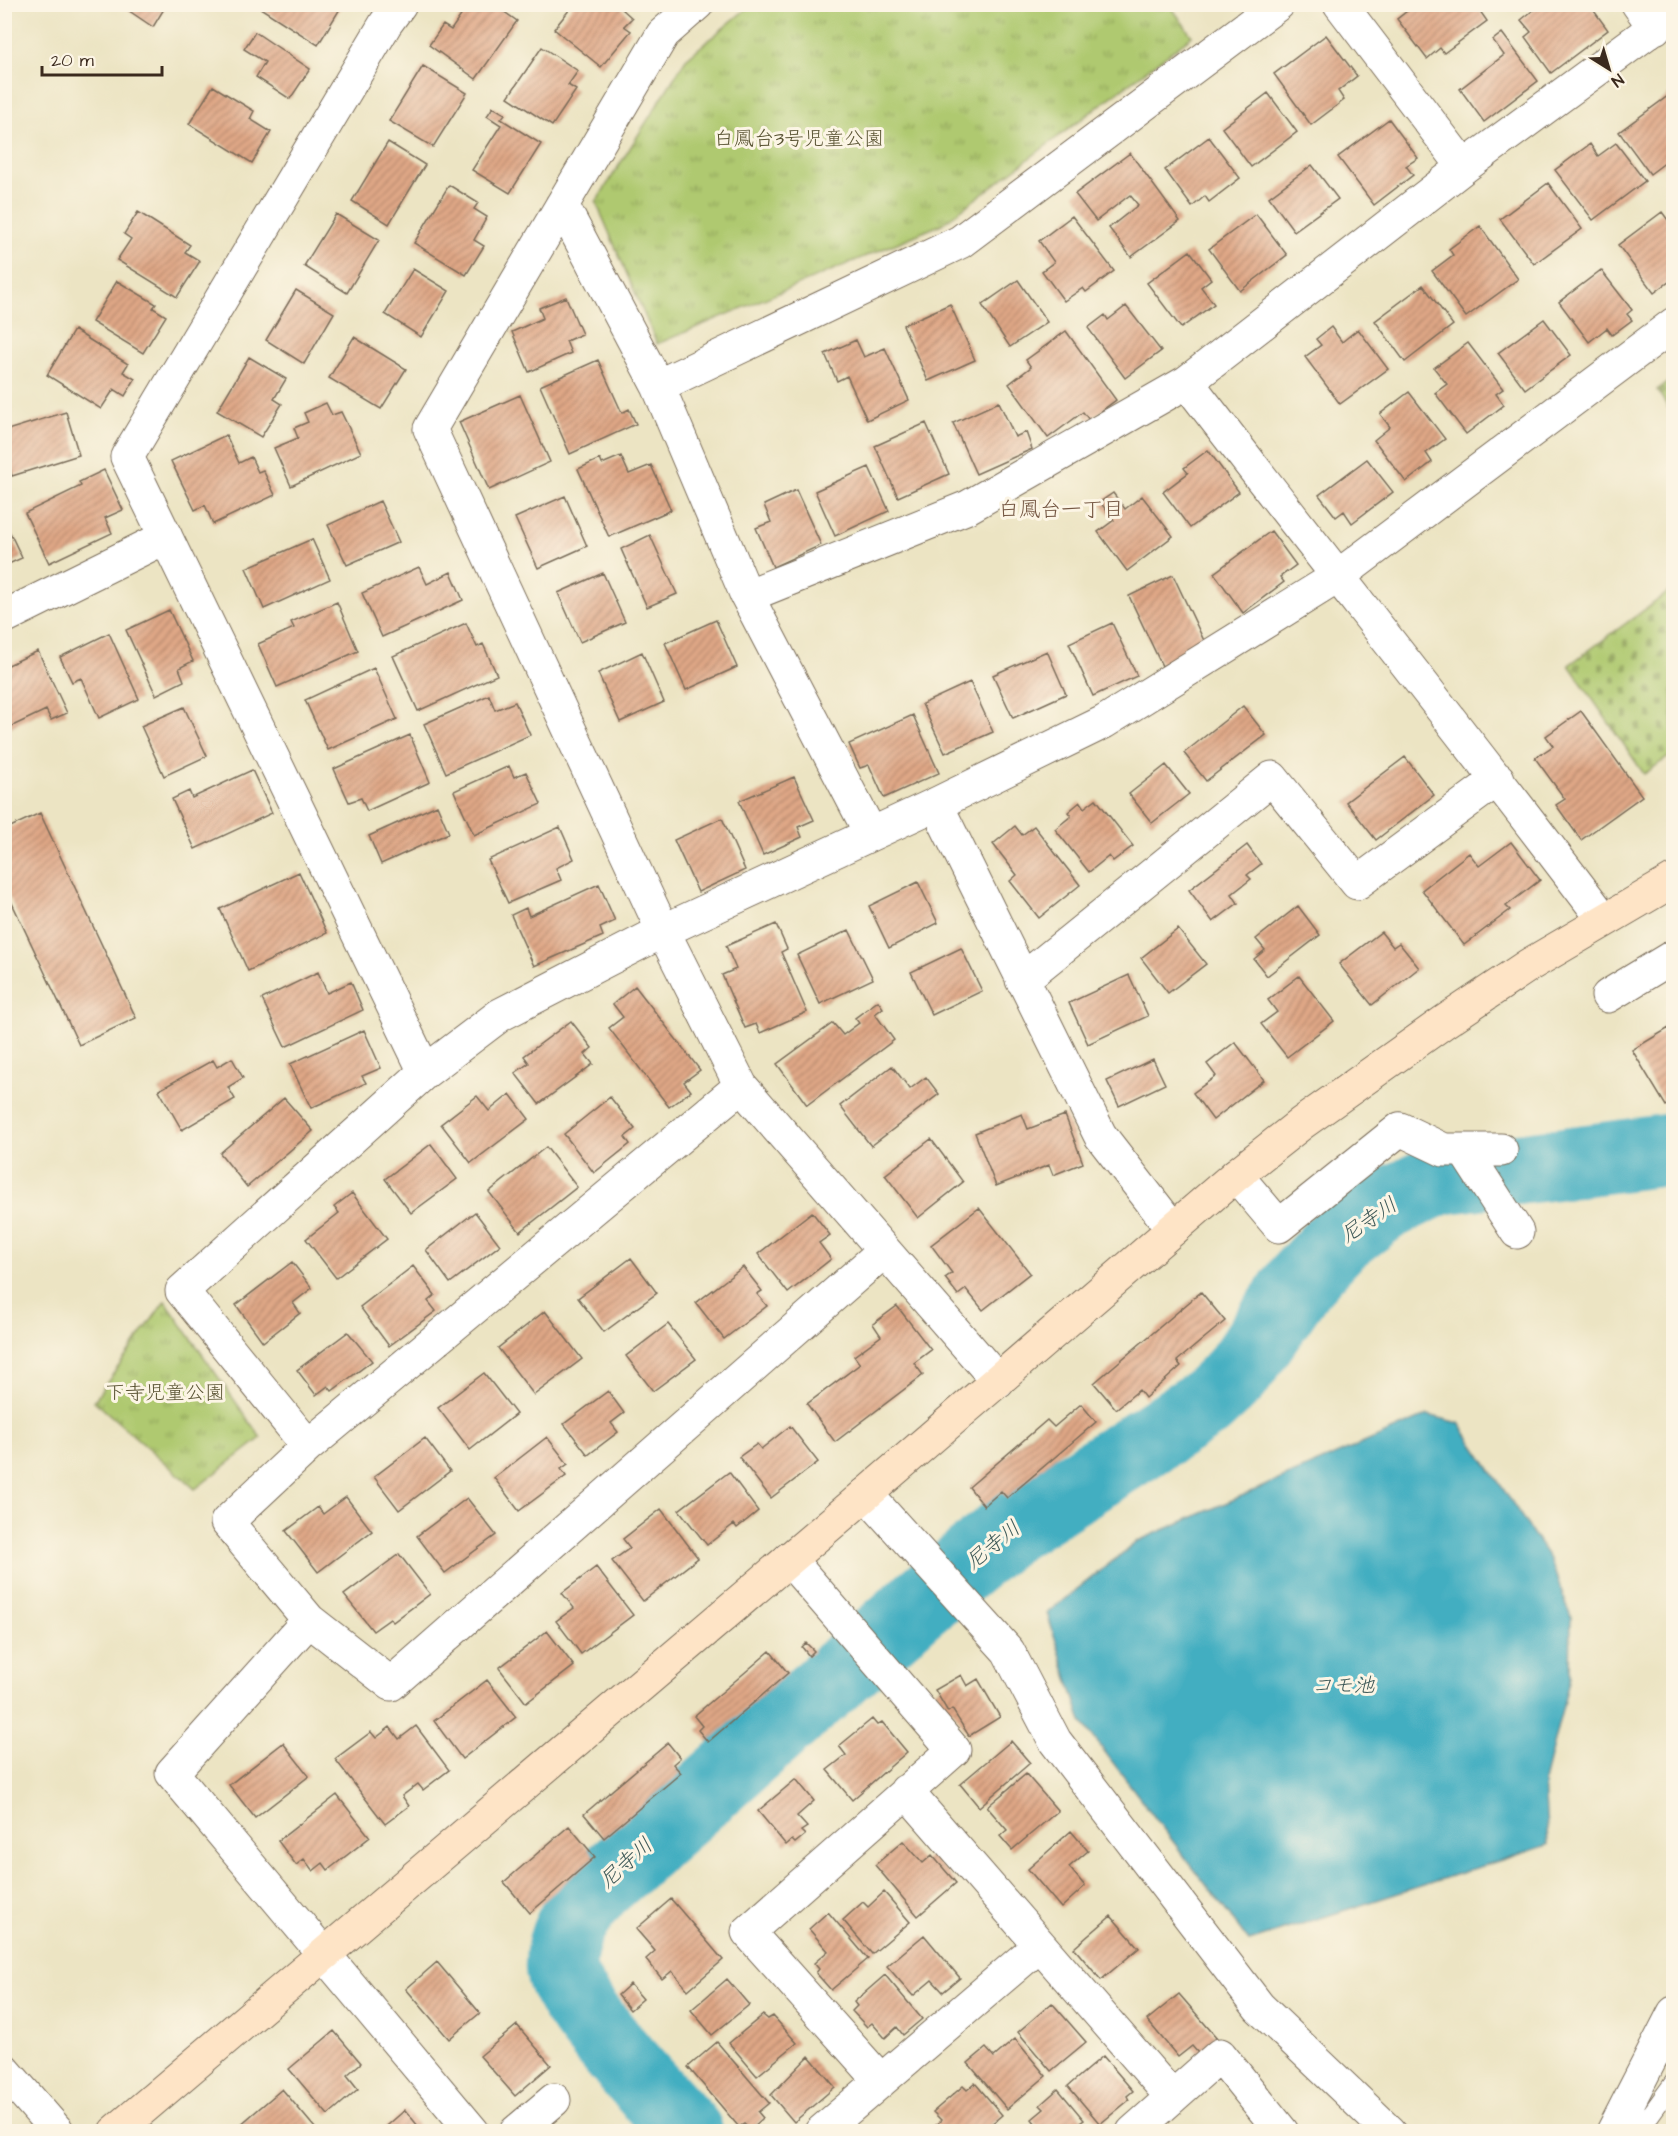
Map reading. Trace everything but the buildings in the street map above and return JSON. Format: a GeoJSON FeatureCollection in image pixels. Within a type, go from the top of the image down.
{"type":"FeatureCollection","features":[{"type":"Feature","properties":{"kind":"street"},"geometry":{"type":"LineString","coordinates":[[400,4],[386,23],[127,457],[425,1072]]}},
{"type":"Feature","properties":{"kind":"street"},"geometry":{"type":"LineString","coordinates":[[697,4],[663,34],[430,429],[663,931],[741,1086],[998,1381]]}},
{"type":"Feature","properties":{"kind":"street"},"geometry":{"type":"LineString","coordinates":[[658,386],[960,242],[1278,4]]}},
{"type":"Feature","properties":{"kind":"street"},"geometry":{"type":"LineString","coordinates":[[1340,4],[1464,167]]}},
{"type":"Feature","properties":{"kind":"street"},"geometry":{"type":"LineString","coordinates":[[747,596],[968,507],[1187,382],[1655,15]]}},
{"type":"Feature","properties":{"kind":"street"},"geometry":{"type":"LineString","coordinates":[[562,205],[658,386],[747,596],[871,834]]}},
{"type":"Feature","properties":{"kind":"street"},"geometry":{"type":"LineString","coordinates":[[308,1446],[182,1291],[425,1072],[500,1015],[663,931],[936,804],[1104,722],[1337,577],[1674,324]]}},
{"type":"Feature","properties":{"kind":"street"},"geometry":{"type":"LineString","coordinates":[[1187,382],[1337,577],[1498,779],[1604,920]]}},
{"type":"Feature","properties":{"kind":"street"},"geometry":{"type":"LineString","coordinates":[[4,617],[166,537]]}},
{"type":"Feature","properties":{"kind":"street"},"geometry":{"type":"LineString","coordinates":[[1022,980],[1272,778],[1357,883],[1498,779]]}},
{"type":"Feature","properties":{"kind":"street"},"geometry":{"type":"LineString","coordinates":[[936,804],[1100,1136],[1173,1228]]}},
{"type":"Feature","properties":{"kind":"street"},"geometry":{"type":"LineString","coordinates":[[115,2132],[866,1494],[1236,1175],[1302,1123],[1444,1022],[1529,965],[1674,880]]}},
{"type":"Feature","properties":{"kind":"street"},"geometry":{"type":"LineString","coordinates":[[1608,996],[1674,956]]}},
{"type":"Feature","properties":{"kind":"street"},"geometry":{"type":"LineString","coordinates":[[741,1086],[308,1446],[227,1522],[309,1620],[391,1684],[884,1251]]}},
{"type":"Feature","properties":{"kind":"street"},"geometry":{"type":"LineString","coordinates":[[1236,1175],[1279,1226],[1400,1128],[1444,1150],[1501,1150]]}},
{"type":"Feature","properties":{"kind":"street"},"geometry":{"type":"LineString","coordinates":[[1464,1150],[1516,1232]]}},
{"type":"Feature","properties":{"kind":"street"},"geometry":{"type":"LineString","coordinates":[[866,1494],[1008,1651],[1055,1740],[1259,2007],[1390,2132]]}},
{"type":"Feature","properties":{"kind":"street"},"geometry":{"type":"LineString","coordinates":[[789,1559],[954,1750],[748,1932],[880,2081]]}},
{"type":"Feature","properties":{"kind":"street"},"geometry":{"type":"LineString","coordinates":[[309,1620],[172,1773],[474,2132]]}},
{"type":"Feature","properties":{"kind":"street"},"geometry":{"type":"LineString","coordinates":[[906,1791],[1172,2097]]}},
{"type":"Feature","properties":{"kind":"street"},"geometry":{"type":"LineString","coordinates":[[821,2132],[1040,1945]]}},
{"type":"Feature","properties":{"kind":"street"},"geometry":{"type":"LineString","coordinates":[[1618,2122],[1674,2013]]}},
{"type":"Feature","properties":{"kind":"street"},"geometry":{"type":"LineString","coordinates":[[1133,2132],[1220,2055],[1282,2132]]}},
{"type":"Feature","properties":{"kind":"street"},"geometry":{"type":"LineString","coordinates":[[4,2070],[58,2132]]}},
{"type":"Feature","properties":{"kind":"street"},"geometry":{"type":"LineString","coordinates":[[516,2132],[554,2100]]}},
{"type":"Feature","properties":{"kind":"lane"},"geometry":{"type":"LineString","coordinates":[[1618,2122],[1648,2118],[1674,2082]]}},
{"type":"Feature","properties":{"kind":"green space","name":"白鳳台3号児童公園"},"geometry":{"type":"Polygon","coordinates":[[[751,5],[1170,5],[1192,36],[942,224],[657,344],[596,202],[686,59],[751,5]]]}},
{"type":"Feature","properties":{"kind":"green space"},"geometry":{"type":"Polygon","coordinates":[[[1673,379],[1673,415],[1657,390],[1673,379]]]}},
{"type":"Feature","properties":{"kind":"green space"},"geometry":{"type":"Polygon","coordinates":[[[1673,589],[1673,754],[1644,774],[1569,665],[1673,589]]]}},
{"type":"Feature","properties":{"kind":"green space","name":"下寺児童公園"},"geometry":{"type":"Polygon","coordinates":[[[165,1301],[261,1438],[195,1489],[94,1401],[165,1301]]]}},
{"type":"Feature","properties":{"kind":"water","name":"コモ池"},"geometry":{"type":"Polygon","coordinates":[[[1428,1415],[1459,1423],[1550,1559],[1571,1617],[1570,1677],[1544,1781],[1548,1845],[1249,1941],[1082,1722],[1047,1613],[1138,1541],[1428,1415]]]}},
{"type":"Feature","properties":{"kind":"waterway","name":"尼寺川"},"geometry":{"type":"LineString","coordinates":[[687,2132],[615,2052],[578,2004],[566,1984],[561,1969],[563,1946],[571,1925],[597,1888],[913,1609],[1005,1532],[1205,1404],[1236,1375],[1300,1281],[1336,1242],[1384,1206],[1439,1179],[1674,1149]]}},
{"type":"Feature","properties":{"kind":"district","name":"白鳳台一丁目"},"geometry":{"type":"Point","coordinates":[1061,509]}}]}
